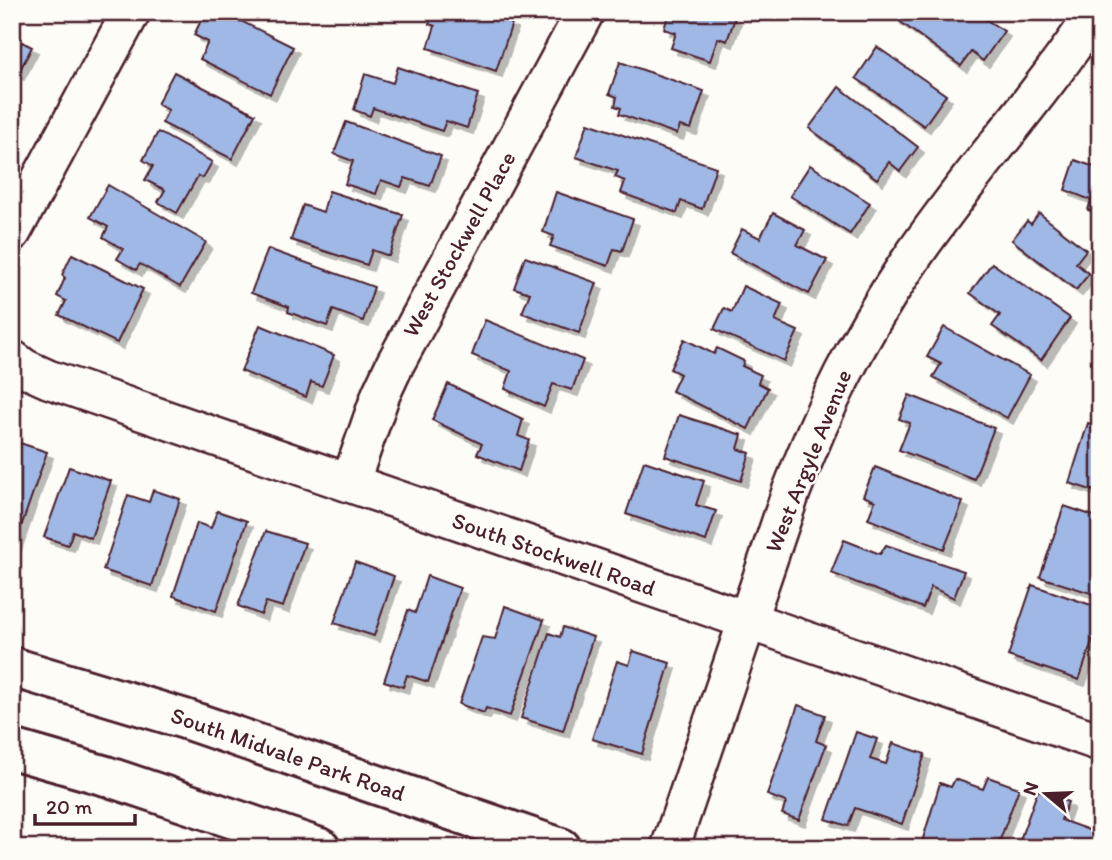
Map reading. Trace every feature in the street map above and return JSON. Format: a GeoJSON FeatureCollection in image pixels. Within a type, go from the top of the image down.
{"type":"FeatureCollection","features":[{"type":"Feature","properties":{"kind":"main road","name":"South Midvale Park Road"},"geometry":{"type":"LineString","coordinates":[[12,667],[186,719],[561,848]]}},
{"type":"Feature","properties":{"kind":"main road"},"geometry":{"type":"LineString","coordinates":[[12,749],[106,776],[320,848]]}},
{"type":"Feature","properties":{"kind":"street"},"geometry":{"type":"LineString","coordinates":[[12,232],[131,12]]}},
{"type":"Feature","properties":{"kind":"street","name":"West Stockwell Place"},"geometry":{"type":"LineString","coordinates":[[349,483],[395,364],[585,12]]}},
{"type":"Feature","properties":{"kind":"street","name":"West Argyle Avenue"},"geometry":{"type":"LineString","coordinates":[[670,848],[810,444],[849,358],[909,263],[950,205],[1031,104],[1096,12]]}},
{"type":"Feature","properties":{"kind":"street","name":"South Stockwell Road"},"geometry":{"type":"LineString","coordinates":[[12,359],[47,379],[1100,742]]}},
{"type":"Feature","properties":{"kind":"building"},"geometry":{"type":"Polygon","coordinates":[[[205,12],[223,12],[293,47],[270,94],[200,59],[208,42],[194,35],[205,12]]]}},
{"type":"Feature","properties":{"kind":"building"},"geometry":{"type":"Polygon","coordinates":[[[433,12],[481,12],[512,23],[496,71],[428,48],[435,26],[429,24],[433,12]]]}},
{"type":"Feature","properties":{"kind":"building"},"geometry":{"type":"Polygon","coordinates":[[[669,12],[716,12],[735,18],[727,41],[718,38],[710,61],[671,48],[676,33],[664,29],[669,12]]]}},
{"type":"Feature","properties":{"kind":"building"},"geometry":{"type":"Polygon","coordinates":[[[899,12],[974,12],[1004,31],[983,61],[971,52],[961,66],[895,18],[899,12]]]}},
{"type":"Feature","properties":{"kind":"building"},"geometry":{"type":"Polygon","coordinates":[[[12,37],[32,47],[18,74],[12,71],[12,37]]]}},
{"type":"Feature","properties":{"kind":"building"},"geometry":{"type":"Polygon","coordinates":[[[877,47],[946,95],[924,126],[856,78],[877,47]]]}},
{"type":"Feature","properties":{"kind":"building"},"geometry":{"type":"Polygon","coordinates":[[[620,62],[704,91],[691,129],[680,126],[677,134],[619,114],[621,108],[615,106],[617,97],[609,94],[620,62]]]}},
{"type":"Feature","properties":{"kind":"building"},"geometry":{"type":"Polygon","coordinates":[[[398,67],[478,94],[467,128],[446,121],[442,131],[373,108],[370,116],[354,110],[365,74],[393,83],[398,67]]]}},
{"type":"Feature","properties":{"kind":"building"},"geometry":{"type":"Polygon","coordinates":[[[174,72],[255,114],[232,159],[162,123],[168,110],[157,104],[174,72]]]}},
{"type":"Feature","properties":{"kind":"building"},"geometry":{"type":"Polygon","coordinates":[[[839,87],[918,147],[900,171],[889,162],[877,179],[809,128],[839,87]]]}},
{"type":"Feature","properties":{"kind":"building"},"geometry":{"type":"Polygon","coordinates":[[[346,122],[441,156],[430,186],[405,178],[401,187],[381,180],[376,194],[345,184],[353,161],[334,154],[346,122]]]}},
{"type":"Feature","properties":{"kind":"building"},"geometry":{"type":"Polygon","coordinates":[[[588,123],[716,167],[702,209],[681,201],[677,213],[621,193],[625,181],[615,177],[618,171],[576,157],[588,123]]]}},
{"type":"Feature","properties":{"kind":"building"},"geometry":{"type":"Polygon","coordinates":[[[158,132],[212,162],[203,178],[198,176],[177,213],[158,202],[165,190],[145,180],[153,166],[143,160],[158,132]]]}},
{"type":"Feature","properties":{"kind":"building"},"geometry":{"type":"Polygon","coordinates":[[[1075,160],[1100,169],[1100,214],[1088,210],[1091,200],[1065,190],[1075,160]]]}},
{"type":"Feature","properties":{"kind":"building"},"geometry":{"type":"Polygon","coordinates":[[[810,165],[870,203],[850,234],[790,196],[810,165]]]}},
{"type":"Feature","properties":{"kind":"building"},"geometry":{"type":"Polygon","coordinates":[[[108,185],[206,242],[180,287],[140,264],[136,270],[117,259],[123,249],[103,237],[108,227],[90,217],[108,185]]]}},
{"type":"Feature","properties":{"kind":"building"},"geometry":{"type":"Polygon","coordinates":[[[329,191],[403,215],[389,256],[372,250],[367,265],[291,240],[303,205],[323,212],[329,191]]]}},
{"type":"Feature","properties":{"kind":"building"},"geometry":{"type":"Polygon","coordinates":[[[556,192],[633,219],[622,251],[614,249],[608,266],[550,246],[554,236],[543,232],[556,192]]]}},
{"type":"Feature","properties":{"kind":"building"},"geometry":{"type":"Polygon","coordinates":[[[773,213],[805,230],[797,245],[827,260],[809,294],[730,253],[742,229],[760,238],[773,213]]]}},
{"type":"Feature","properties":{"kind":"building"},"geometry":{"type":"Polygon","coordinates":[[[1039,213],[1086,250],[1076,263],[1089,274],[1076,290],[1012,240],[1027,221],[1031,224],[1039,213]]]}},
{"type":"Feature","properties":{"kind":"building"},"geometry":{"type":"Polygon","coordinates":[[[268,249],[374,287],[363,321],[333,310],[327,326],[288,312],[289,307],[251,293],[268,249]]]}},
{"type":"Feature","properties":{"kind":"building"},"geometry":{"type":"Polygon","coordinates":[[[72,254],[143,289],[117,343],[59,315],[66,301],[57,296],[65,278],[62,275],[72,254]]]}},
{"type":"Feature","properties":{"kind":"building"},"geometry":{"type":"Polygon","coordinates":[[[525,257],[597,283],[579,333],[522,313],[530,293],[514,288],[525,257]]]}},
{"type":"Feature","properties":{"kind":"building"},"geometry":{"type":"Polygon","coordinates":[[[992,263],[1070,318],[1041,360],[992,326],[1000,315],[970,293],[992,263]]]}},
{"type":"Feature","properties":{"kind":"building"},"geometry":{"type":"Polygon","coordinates":[[[743,286],[782,304],[775,321],[798,331],[784,361],[714,329],[724,308],[732,312],[743,286]]]}},
{"type":"Feature","properties":{"kind":"building"},"geometry":{"type":"Polygon","coordinates":[[[485,320],[583,360],[572,390],[553,384],[544,407],[505,389],[511,371],[472,355],[485,320]]]}},
{"type":"Feature","properties":{"kind":"building"},"geometry":{"type":"Polygon","coordinates":[[[260,325],[334,355],[322,386],[311,382],[306,397],[241,371],[260,325]]]}},
{"type":"Feature","properties":{"kind":"building"},"geometry":{"type":"Polygon","coordinates":[[[944,327],[1030,375],[1007,418],[933,377],[941,364],[927,357],[944,327]]]}},
{"type":"Feature","properties":{"kind":"building"},"geometry":{"type":"Polygon","coordinates":[[[684,339],[714,354],[717,348],[744,361],[742,366],[761,375],[758,383],[768,388],[748,429],[672,391],[680,374],[670,369],[684,339]]]}},
{"type":"Feature","properties":{"kind":"building"},"geometry":{"type":"Polygon","coordinates":[[[448,384],[523,419],[518,436],[529,440],[519,471],[477,454],[482,444],[432,420],[448,384]]]}},
{"type":"Feature","properties":{"kind":"building"},"geometry":{"type":"Polygon","coordinates":[[[909,395],[994,428],[974,479],[899,450],[910,423],[899,419],[909,395]]]}},
{"type":"Feature","properties":{"kind":"building"},"geometry":{"type":"Polygon","coordinates":[[[679,415],[742,435],[738,449],[750,453],[741,481],[665,456],[679,415]]]}},
{"type":"Feature","properties":{"kind":"building"},"geometry":{"type":"Polygon","coordinates":[[[1088,423],[1100,427],[1100,493],[1069,483],[1088,423]]]}},
{"type":"Feature","properties":{"kind":"building"},"geometry":{"type":"Polygon","coordinates":[[[20,443],[47,452],[13,550],[12,466],[20,443]]]}},
{"type":"Feature","properties":{"kind":"building"},"geometry":{"type":"Polygon","coordinates":[[[644,461],[704,481],[696,505],[716,511],[706,541],[626,514],[644,461]]]}},
{"type":"Feature","properties":{"kind":"building"},"geometry":{"type":"Polygon","coordinates":[[[69,467],[111,481],[91,538],[73,531],[68,545],[44,537],[69,467]]]}},
{"type":"Feature","properties":{"kind":"building"},"geometry":{"type":"Polygon","coordinates":[[[875,467],[963,502],[944,549],[868,519],[875,501],[863,496],[875,467]]]}},
{"type":"Feature","properties":{"kind":"building"},"geometry":{"type":"Polygon","coordinates":[[[153,490],[180,499],[152,586],[103,570],[128,495],[149,502],[153,490]]]}},
{"type":"Feature","properties":{"kind":"building"},"geometry":{"type":"Polygon","coordinates":[[[1064,506],[1100,518],[1100,596],[1040,577],[1064,506]]]}},
{"type":"Feature","properties":{"kind":"building"},"geometry":{"type":"Polygon","coordinates":[[[217,511],[247,521],[216,611],[173,596],[197,523],[211,528],[217,511]]]}},
{"type":"Feature","properties":{"kind":"building"},"geometry":{"type":"Polygon","coordinates":[[[266,531],[305,543],[283,607],[266,602],[261,615],[238,606],[266,531]]]}},
{"type":"Feature","properties":{"kind":"building"},"geometry":{"type":"Polygon","coordinates":[[[844,540],[880,554],[886,545],[964,571],[954,598],[931,587],[923,608],[831,573],[844,540]]]}},
{"type":"Feature","properties":{"kind":"building"},"geometry":{"type":"Polygon","coordinates":[[[355,562],[394,576],[374,636],[334,623],[355,562]]]}},
{"type":"Feature","properties":{"kind":"building"},"geometry":{"type":"Polygon","coordinates":[[[427,576],[460,588],[428,682],[407,675],[403,687],[384,681],[408,610],[415,613],[427,576]]]}},
{"type":"Feature","properties":{"kind":"building"},"geometry":{"type":"Polygon","coordinates":[[[1032,585],[1100,608],[1100,641],[1093,639],[1079,680],[1008,656],[1032,585]]]}},
{"type":"Feature","properties":{"kind":"building"},"geometry":{"type":"Polygon","coordinates":[[[505,606],[544,620],[510,716],[486,708],[484,713],[459,704],[482,637],[495,639],[505,606]]]}},
{"type":"Feature","properties":{"kind":"building"},"geometry":{"type":"Polygon","coordinates":[[[563,627],[593,637],[563,731],[521,718],[549,633],[560,637],[563,627]]]}},
{"type":"Feature","properties":{"kind":"building"},"geometry":{"type":"Polygon","coordinates":[[[633,651],[670,663],[642,754],[592,739],[617,661],[629,665],[633,651]]]}},
{"type":"Feature","properties":{"kind":"building"},"geometry":{"type":"Polygon","coordinates":[[[798,705],[825,715],[816,741],[826,745],[799,820],[782,814],[786,802],[767,795],[798,705]]]}},
{"type":"Feature","properties":{"kind":"building"},"geometry":{"type":"Polygon","coordinates":[[[856,732],[877,739],[870,759],[886,764],[893,743],[925,754],[902,824],[855,808],[848,826],[826,819],[856,732]]]}},
{"type":"Feature","properties":{"kind":"building"},"geometry":{"type":"Polygon","coordinates":[[[988,777],[1019,788],[997,848],[937,848],[922,842],[940,783],[951,787],[955,779],[983,789],[988,777]]]}},
{"type":"Feature","properties":{"kind":"building"},"geometry":{"type":"Polygon","coordinates":[[[1038,790],[1068,802],[1061,820],[1100,834],[1100,848],[1017,848],[1038,790]]]}}]}
